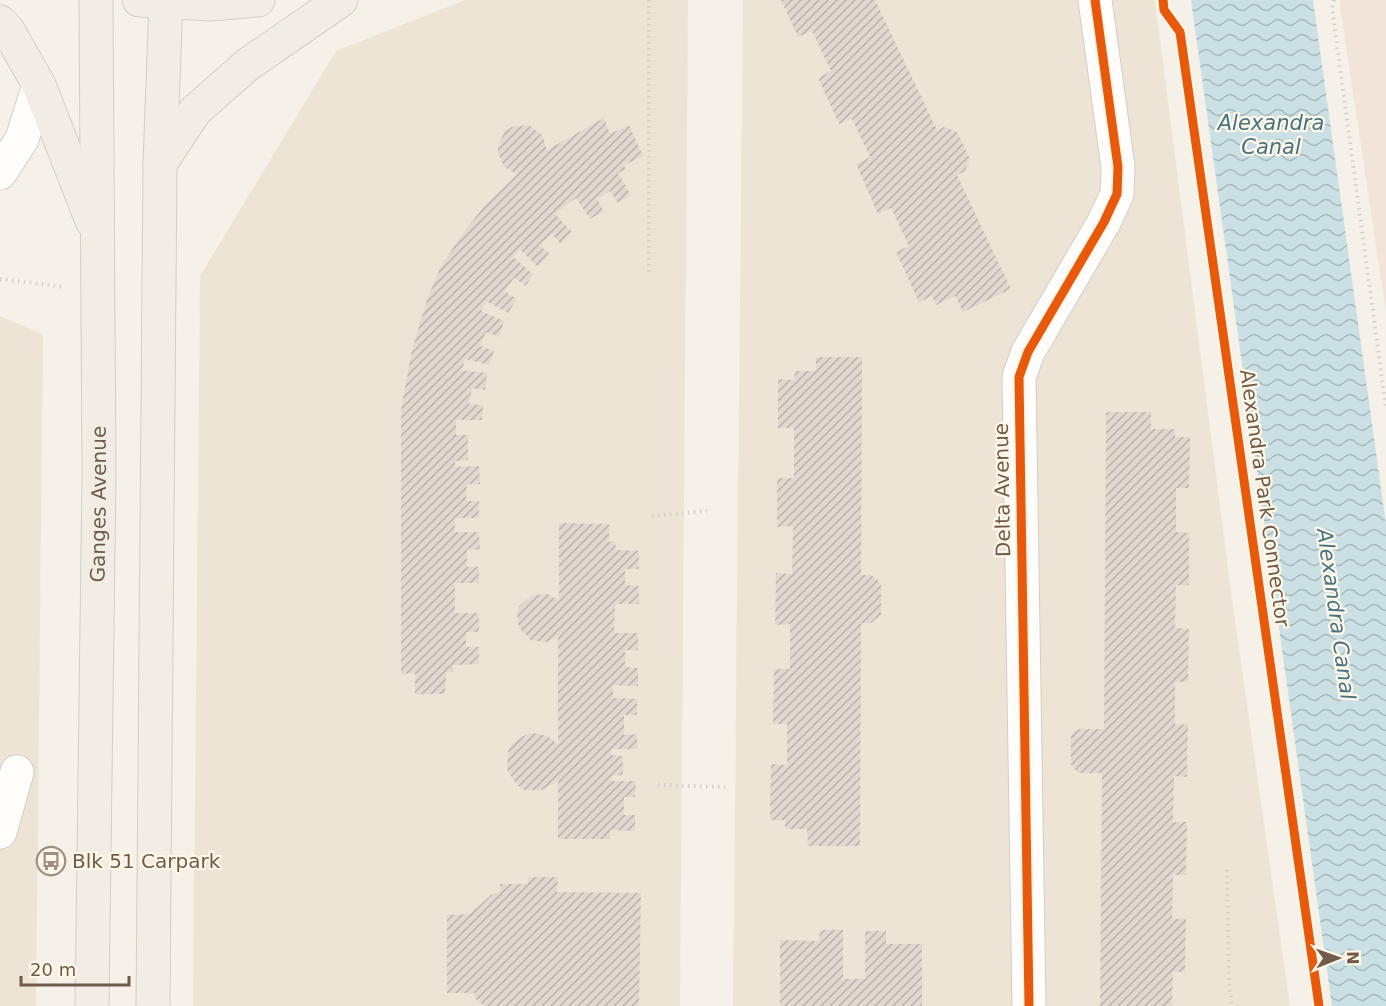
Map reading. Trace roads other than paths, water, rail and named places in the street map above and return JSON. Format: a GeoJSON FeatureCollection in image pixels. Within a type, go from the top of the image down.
{"type":"FeatureCollection","features":[{"type":"Feature","properties":{"kind":"main road","name":"Ganges Avenue"},"geometry":{"type":"LineString","coordinates":[[92,1006],[99,475],[96,0]]}},
{"type":"Feature","properties":{"kind":"main road"},"geometry":{"type":"LineString","coordinates":[[153,1006],[160,164],[157,1],[210,4],[258,0]]}},
{"type":"Feature","properties":{"kind":"main road"},"geometry":{"type":"LineString","coordinates":[[160,164],[195,111],[247,65],[341,0]]}},
{"type":"Feature","properties":{"kind":"main road"},"geometry":{"type":"LineString","coordinates":[[0,22],[8,30],[39,85],[99,236]]}},
{"type":"Feature","properties":{"kind":"street","name":"Delta Avenue"},"geometry":{"type":"LineString","coordinates":[[1029,1006],[1019,377],[1028,352],[1104,222],[1117,194],[1118,167],[1095,0]]}},
{"type":"Feature","properties":{"kind":"street"},"geometry":{"type":"LineString","coordinates":[[0,173],[22,139],[39,85]]}},
{"type":"Feature","properties":{"kind":"street"},"geometry":{"type":"LineString","coordinates":[[0,832],[17,772]]}},
{"type":"Feature","properties":{"kind":"water","name":"Alexandra Canal"},"geometry":{"type":"Polygon","coordinates":[[[1191,0],[1313,0],[1386,524],[1386,1006],[1332,1006],[1191,0]]]}},
{"type":"Feature","properties":{"kind":"place","name":"Blk 51 Carpark"},"geometry":{"type":"Point","coordinates":[51,861]}}]}
